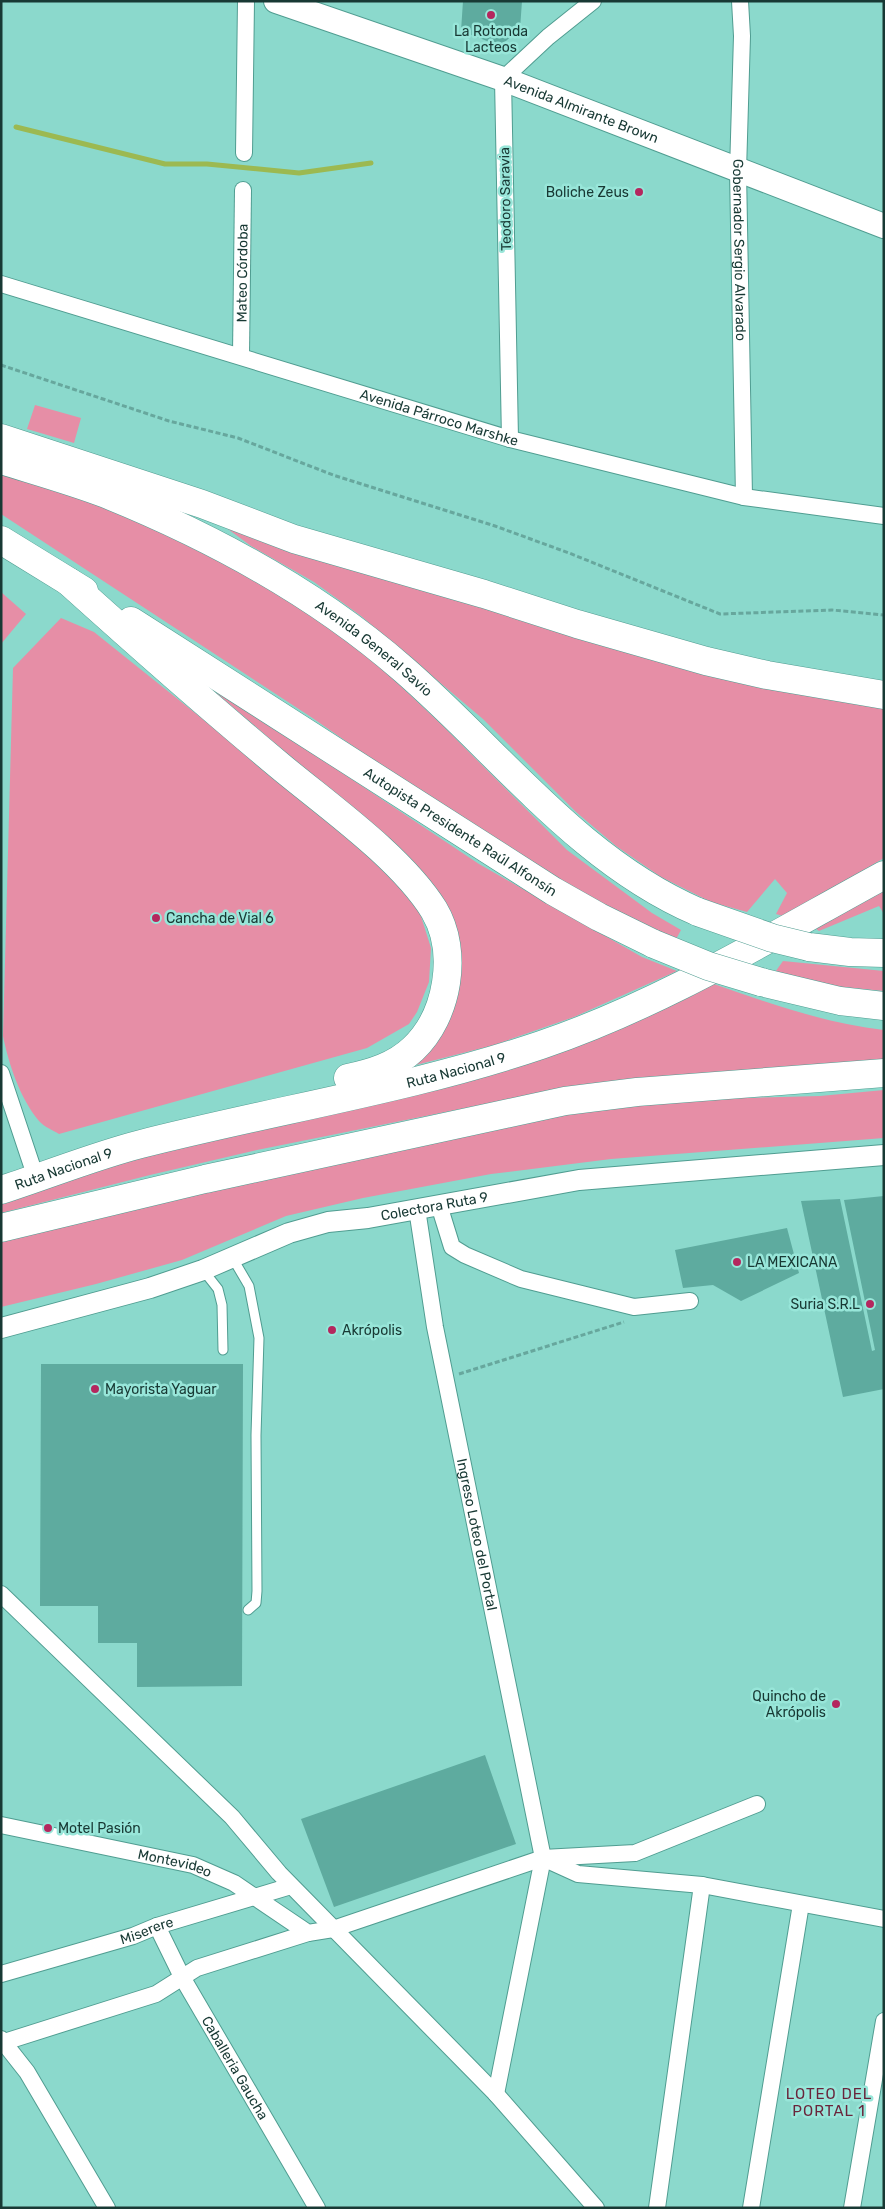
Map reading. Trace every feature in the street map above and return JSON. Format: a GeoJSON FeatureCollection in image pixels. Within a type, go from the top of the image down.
{"type":"FeatureCollection","features":[{"type":"Feature","properties":{"kind":"highway"},"geometry":{"type":"LineString","coordinates":[[1,438],[202,504],[294,539],[596,630],[723,665],[767,675],[884,695]]}},
{"type":"Feature","properties":{"kind":"highway","name":"Avenida General Savio"},"geometry":{"type":"LineString","coordinates":[[1,460],[105,494],[178,527],[251,564],[335,616],[403,668],[563,822],[640,882],[664,897],[698,912],[772,938],[809,947],[850,952],[884,953]]}},
{"type":"Feature","properties":{"kind":"highway"},"geometry":{"type":"LineString","coordinates":[[1,540],[69,582],[188,689],[386,856],[414,885],[434,910],[440,923],[447,949],[445,988],[433,1023],[413,1049],[390,1066],[210,1113],[173,1126],[139,1145]]}},
{"type":"Feature","properties":{"kind":"highway","name":"Autopista Presidente Raúl Alfonsín"},"geometry":{"type":"LineString","coordinates":[[69,582],[553,891],[599,917],[654,944],[708,966],[761,982],[831,999],[884,1006]]}},
{"type":"Feature","properties":{"kind":"highway","name":"Ruta Nacional 9"},"geometry":{"type":"LineString","coordinates":[[1,1190],[139,1145],[471,1066],[541,1045],[605,1021],[652,999],[884,875]]}},
{"type":"Feature","properties":{"kind":"highway"},"geometry":{"type":"LineString","coordinates":[[1,1228],[205,1178],[565,1101],[637,1092],[884,1073]]}},
{"type":"Feature","properties":{"kind":"main road","name":"Avenida Almirante Brown"},"geometry":{"type":"LineString","coordinates":[[276,1],[502,79],[884,226]]}},
{"type":"Feature","properties":{"kind":"street"},"geometry":{"type":"LineString","coordinates":[[244,153],[246,1]]}},
{"type":"Feature","properties":{"kind":"street"},"geometry":{"type":"LineString","coordinates":[[502,79],[548,37],[594,1]]}},
{"type":"Feature","properties":{"kind":"street","name":"Gobernador Sergio Alvarado"},"geometry":{"type":"LineString","coordinates":[[740,1],[742,36],[738,171],[744,497]]}},
{"type":"Feature","properties":{"kind":"street","name":"Teodoro Saravia"},"geometry":{"type":"LineString","coordinates":[[502,79],[510,438]]}},
{"type":"Feature","properties":{"kind":"street","name":"Mateo Córdoba"},"geometry":{"type":"LineString","coordinates":[[241,355],[243,190]]}},
{"type":"Feature","properties":{"kind":"street","name":"Avenida Párroco Marshke"},"geometry":{"type":"LineString","coordinates":[[1,284],[241,355],[510,438],[744,497],[884,516]]}},
{"type":"Feature","properties":{"kind":"street"},"geometry":{"type":"LineString","coordinates":[[1,1073],[36,1178]]}},
{"type":"Feature","properties":{"kind":"street","name":"Colectora Ruta 9"},"geometry":{"type":"LineString","coordinates":[[1,1328],[150,1288],[203,1270],[231,1256],[289,1233],[328,1222],[417,1210],[579,1180],[884,1155]]}},
{"type":"Feature","properties":{"kind":"street"},"geometry":{"type":"LineString","coordinates":[[439,1205],[452,1247],[465,1255],[521,1279],[634,1307],[690,1300]]}},
{"type":"Feature","properties":{"kind":"street","name":"Ingreso Loteo del Portal"},"geometry":{"type":"LineString","coordinates":[[417,1210],[435,1327],[543,1858]]}},
{"type":"Feature","properties":{"kind":"street"},"geometry":{"type":"LineString","coordinates":[[1,1594],[232,1817],[292,1886],[496,2094],[596,2208]]}},
{"type":"Feature","properties":{"kind":"street"},"geometry":{"type":"LineString","coordinates":[[107,2208],[27,2072],[3,2041],[156,1994],[197,1968],[308,1933],[333,1929],[543,1858],[635,1853],[757,1804]]}},
{"type":"Feature","properties":{"kind":"street","name":"Montevideo"},"geometry":{"type":"LineString","coordinates":[[1,1825],[193,1865],[234,1883],[308,1933]]}},
{"type":"Feature","properties":{"kind":"street"},"geometry":{"type":"LineString","coordinates":[[543,1858],[578,1874],[702,1885],[884,1919]]}},
{"type":"Feature","properties":{"kind":"street"},"geometry":{"type":"LineString","coordinates":[[496,2094],[543,1858]]}},
{"type":"Feature","properties":{"kind":"street"},"geometry":{"type":"LineString","coordinates":[[657,2208],[702,1885]]}},
{"type":"Feature","properties":{"kind":"street","name":"Miserere"},"geometry":{"type":"LineString","coordinates":[[1,1974],[133,1936],[157,1926],[292,1886]]}},
{"type":"Feature","properties":{"kind":"street"},"geometry":{"type":"LineString","coordinates":[[752,2208],[801,1904]]}},
{"type":"Feature","properties":{"kind":"street","name":"Caballeria Gaucha"},"geometry":{"type":"LineString","coordinates":[[157,1926],[182,1976],[317,2208]]}},
{"type":"Feature","properties":{"kind":"street"},"geometry":{"type":"LineString","coordinates":[[852,2208],[884,2021]]}},
{"type":"Feature","properties":{"kind":"lane"},"geometry":{"type":"LineString","coordinates":[[231,1256],[249,1286],[259,1338],[256,1435],[258,1591],[256,1603],[248,1610]]}},
{"type":"Feature","properties":{"kind":"lane"},"geometry":{"type":"LineString","coordinates":[[203,1270],[218,1289],[222,1305],[223,1350]]}},
{"type":"Feature","properties":{"kind":"path"},"geometry":{"type":"LineString","coordinates":[[1,365],[169,421],[238,438],[333,475],[495,526],[720,614],[832,610],[884,615]]}},
{"type":"Feature","properties":{"kind":"path"},"geometry":{"type":"LineString","coordinates":[[446,1378],[625,1322]]}},
{"type":"Feature","properties":{"kind":"shaded area"},"geometry":{"type":"Polygon","coordinates":[[[35,405],[81,418],[74,443],[27,429],[35,405]]]}},
{"type":"Feature","properties":{"kind":"shaded area"},"geometry":{"type":"Polygon","coordinates":[[[1,467],[139,516],[295,603],[371,658],[442,725],[567,850],[652,913],[681,930],[675,941],[598,903],[457,818],[311,717],[1,514],[1,467]]]}},
{"type":"Feature","properties":{"kind":"shaded area"},"geometry":{"type":"Polygon","coordinates":[[[221,524],[453,599],[535,623],[884,707],[884,858],[786,917],[776,914],[787,893],[775,879],[747,912],[711,902],[661,877],[616,846],[576,812],[483,719],[361,616],[314,582],[251,546],[221,524]]]}},
{"type":"Feature","properties":{"kind":"shaded area"},"geometry":{"type":"Polygon","coordinates":[[[1,592],[26,614],[1,644],[1,592]]]}},
{"type":"Feature","properties":{"kind":"shaded area"},"geometry":{"type":"Polygon","coordinates":[[[61,618],[94,632],[331,822],[385,871],[419,910],[431,948],[429,982],[417,1012],[409,1024],[367,1048],[59,1134],[39,1121],[26,1102],[16,1081],[3,1036],[13,668],[61,618]]]}},
{"type":"Feature","properties":{"kind":"shaded area"},"geometry":{"type":"Polygon","coordinates":[[[173,656],[308,750],[479,864],[642,957],[677,971],[574,1017],[494,1045],[412,1066],[456,977],[382,835],[173,656]]]}},
{"type":"Feature","properties":{"kind":"shaded area"},"geometry":{"type":"Polygon","coordinates":[[[884,884],[884,914],[879,906],[819,931],[812,926],[884,884]]]}},
{"type":"Feature","properties":{"kind":"shaded area"},"geometry":{"type":"Polygon","coordinates":[[[783,961],[884,971],[884,991],[822,985],[773,975],[783,961]]]}},
{"type":"Feature","properties":{"kind":"shaded area"},"geometry":{"type":"Polygon","coordinates":[[[711,983],[775,1005],[840,1023],[884,1030],[884,1060],[560,1089],[257,1150],[1,1213],[1,1198],[711,983]]]}},
{"type":"Feature","properties":{"kind":"shaded area"},"geometry":{"type":"Polygon","coordinates":[[[884,1090],[884,1138],[611,1159],[491,1174],[363,1198],[286,1216],[182,1260],[96,1284],[1,1307],[1,1238],[115,1211],[595,1109],[670,1100],[820,1096],[884,1090]]]}},
{"type":"Feature","properties":{"kind":"building","name":"La Rotonda Lacteos"},"geometry":{"type":"Polygon","coordinates":[[[463,1],[522,1],[520,29],[500,46],[461,31],[463,1]]]}},
{"type":"Feature","properties":{"kind":"building"},"geometry":{"type":"Polygon","coordinates":[[[884,1196],[884,1389],[843,1397],[801,1201],[840,1199],[872,1351],[875,1350],[844,1200],[884,1196]]]}},
{"type":"Feature","properties":{"kind":"building","name":"LA MEXICANA"},"geometry":{"type":"Polygon","coordinates":[[[787,1228],[799,1273],[741,1301],[713,1285],[683,1288],[675,1250],[787,1228]]]}},
{"type":"Feature","properties":{"kind":"building"},"geometry":{"type":"Polygon","coordinates":[[[41,1364],[243,1364],[242,1686],[137,1687],[137,1643],[98,1643],[98,1606],[40,1606],[41,1364]]]}},
{"type":"Feature","properties":{"kind":"building"},"geometry":{"type":"Polygon","coordinates":[[[485,1755],[516,1844],[334,1907],[301,1819],[485,1755]]]}},
{"type":"Feature","properties":{"kind":"waterway"},"geometry":{"type":"LineString","coordinates":[[16,127],[165,164],[207,164],[299,173],[371,163]]}},
{"type":"Feature","properties":{"kind":"place","name":"La Rotonda Lacteos"},"geometry":{"type":"Point","coordinates":[491,15]}},
{"type":"Feature","properties":{"kind":"place","name":"Boliche Zeus"},"geometry":{"type":"Point","coordinates":[639,192]}},
{"type":"Feature","properties":{"kind":"place","name":"Cancha de Vial 6"},"geometry":{"type":"Point","coordinates":[156,918]}},
{"type":"Feature","properties":{"kind":"place","name":"LA MEXICANA"},"geometry":{"type":"Point","coordinates":[737,1262]}},
{"type":"Feature","properties":{"kind":"place","name":"Suria S.R.L"},"geometry":{"type":"Point","coordinates":[870,1304]}},
{"type":"Feature","properties":{"kind":"place","name":"Akrópolis"},"geometry":{"type":"Point","coordinates":[332,1330]}},
{"type":"Feature","properties":{"kind":"place","name":"Mayorista Yaguar"},"geometry":{"type":"Point","coordinates":[95,1389]}},
{"type":"Feature","properties":{"kind":"place","name":"Quincho de Akrópolis"},"geometry":{"type":"Point","coordinates":[836,1704]}},
{"type":"Feature","properties":{"kind":"place","name":"Motel Pasión"},"geometry":{"type":"Point","coordinates":[48,1828]}},
{"type":"Feature","properties":{"kind":"district","name":"LOTEO DEL PORTAL 1"},"geometry":{"type":"Point","coordinates":[829,2102]}}]}
